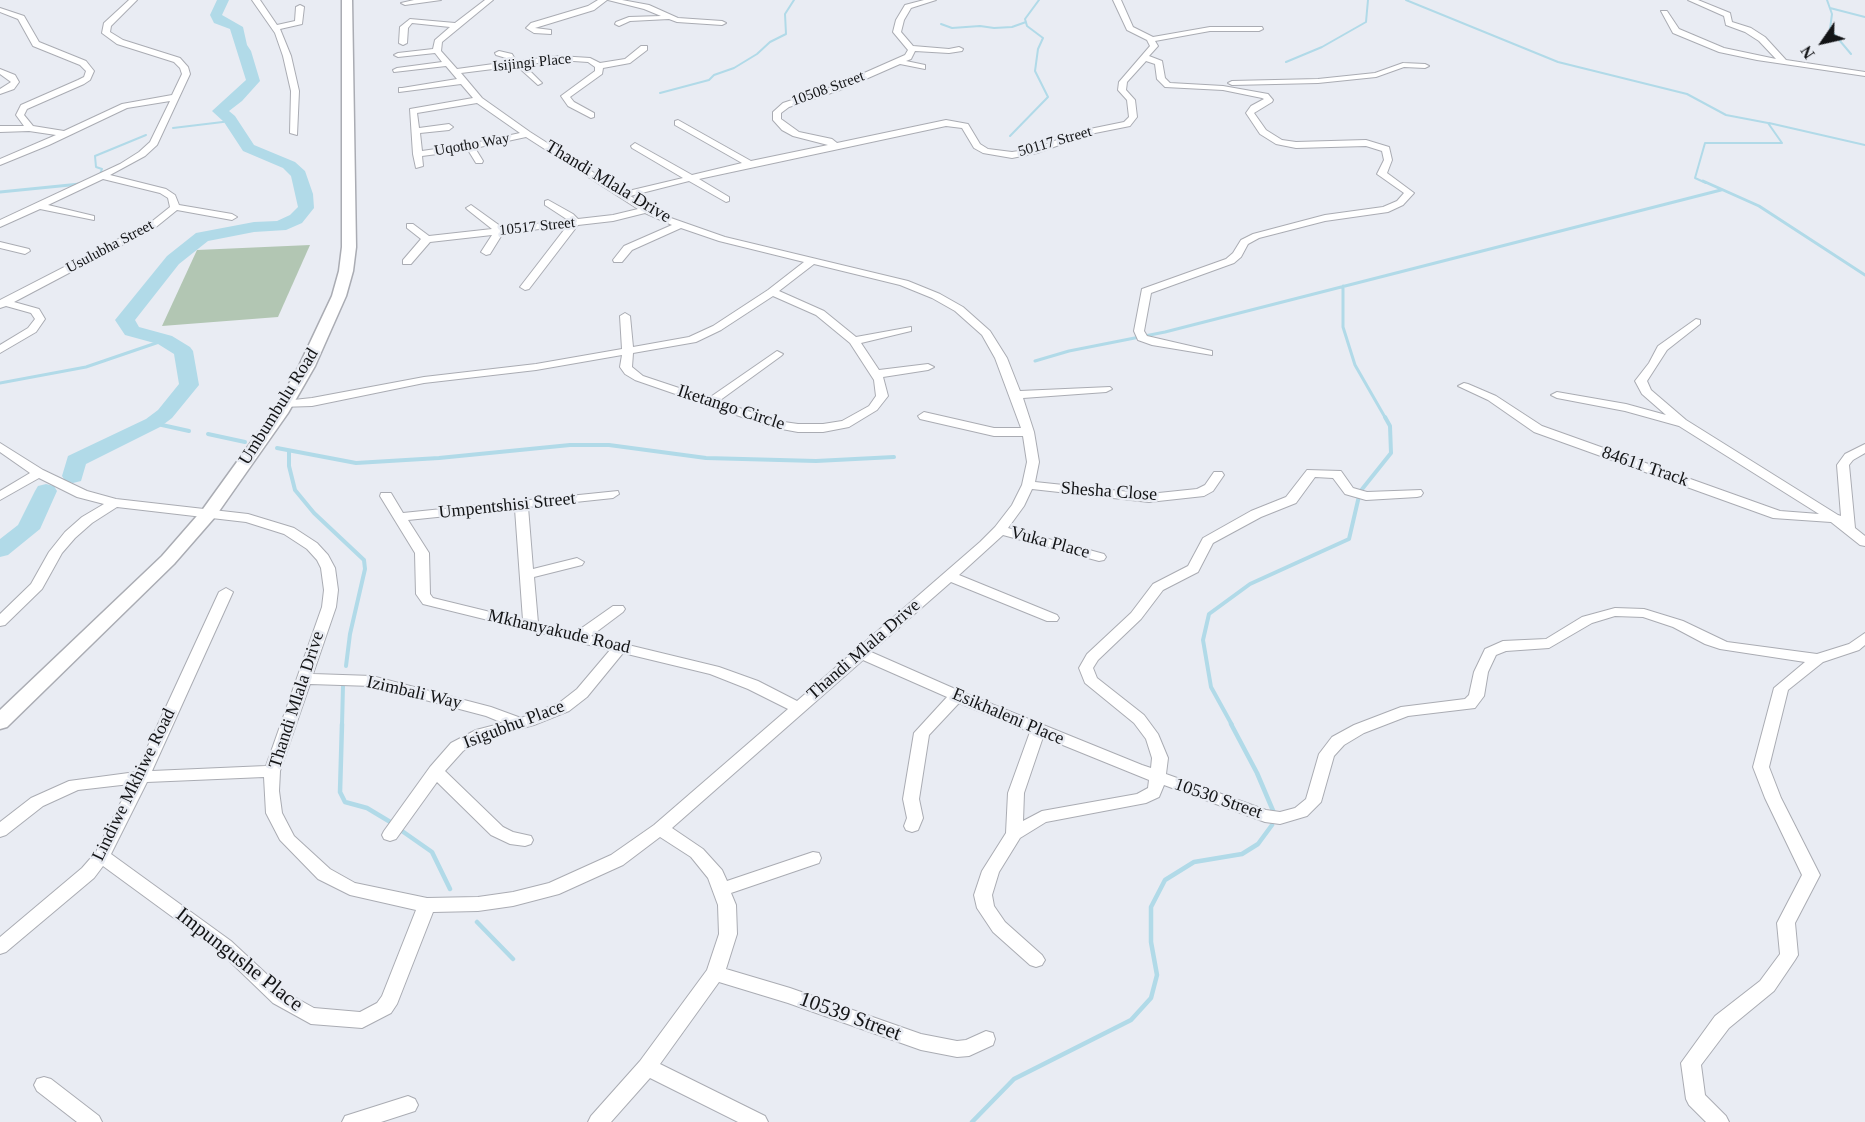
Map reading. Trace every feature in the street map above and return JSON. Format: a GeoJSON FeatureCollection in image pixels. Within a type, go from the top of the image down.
{"type":"FeatureCollection","features":[{"type":"Feature","properties":{"kind":"main road","name":"Umbumbulu Road"},"geometry":{"type":"LineString","coordinates":[[0,722],[168,560],[209,513],[284,405],[325,329],[346,271],[351,207],[347,0]]}},
{"type":"Feature","properties":{"kind":"street"},"geometry":{"type":"LineString","coordinates":[[0,224],[133,160],[148,149],[158,134],[186,74],[180,63],[120,42],[106,33],[107,25],[133,0]]}},
{"type":"Feature","properties":{"kind":"street"},"geometry":{"type":"LineString","coordinates":[[256,0],[281,37],[295,91],[294,133]]}},
{"type":"Feature","properties":{"kind":"street"},"geometry":{"type":"LineString","coordinates":[[410,21],[404,2],[436,0]]}},
{"type":"Feature","properties":{"kind":"street"},"geometry":{"type":"LineString","coordinates":[[398,55],[437,51],[441,38],[489,0]]}},
{"type":"Feature","properties":{"kind":"street"},"geometry":{"type":"LineString","coordinates":[[548,32],[534,32],[530,28],[591,8],[603,0]]}},
{"type":"Feature","properties":{"kind":"street"},"geometry":{"type":"LineString","coordinates":[[612,0],[646,8],[669,18]]}},
{"type":"Feature","properties":{"kind":"street"},"geometry":{"type":"LineString","coordinates":[[932,0],[908,7],[900,20],[897,32],[911,48],[949,51],[958,49]]}},
{"type":"Feature","properties":{"kind":"street"},"geometry":{"type":"LineString","coordinates":[[1117,0],[1130,28],[1151,40],[1155,46],[1146,58],[1159,63],[1161,79],[1164,83],[1251,92],[1267,98],[1267,101],[1250,112],[1263,132],[1279,142],[1296,145],[1366,143],[1386,150],[1388,160],[1382,174],[1409,193],[1400,203],[1385,210],[1325,218],[1256,236],[1244,242],[1237,255],[1230,261],[1146,291],[1139,331],[1142,338],[1152,342],[1208,352]]}},
{"type":"Feature","properties":{"kind":"street"},"geometry":{"type":"LineString","coordinates":[[1692,0],[1727,15],[1730,23],[1748,30],[1761,39],[1785,63]]}},
{"type":"Feature","properties":{"kind":"street"},"geometry":{"type":"LineString","coordinates":[[0,4],[10,1]]}},
{"type":"Feature","properties":{"kind":"street"},"geometry":{"type":"LineString","coordinates":[[276,28],[299,22],[300,7]]}},
{"type":"Feature","properties":{"kind":"street"},"geometry":{"type":"LineString","coordinates":[[0,10],[21,18],[36,44],[83,63],[90,71],[87,78],[81,82],[24,107],[20,115],[29,128]]}},
{"type":"Feature","properties":{"kind":"street"},"geometry":{"type":"LineString","coordinates":[[1664,14],[1676,31],[1697,41],[1734,53],[1785,63],[1865,74]]}},
{"type":"Feature","properties":{"kind":"street"},"geometry":{"type":"LineString","coordinates":[[619,24],[629,19],[669,18],[722,23]]}},
{"type":"Feature","properties":{"kind":"street"},"geometry":{"type":"LineString","coordinates":[[403,43],[404,27],[410,21],[456,25]]}},
{"type":"Feature","properties":{"kind":"street"},"geometry":{"type":"LineString","coordinates":[[1151,40],[1210,29],[1259,29]]}},
{"type":"Feature","properties":{"kind":"street"},"geometry":{"type":"LineString","coordinates":[[599,66],[627,61],[644,48]]}},
{"type":"Feature","properties":{"kind":"street","name":"10508 Street"},"geometry":{"type":"LineString","coordinates":[[835,146],[829,141],[796,134],[784,128],[777,120],[777,112],[786,105],[840,87],[899,61],[910,55],[911,48]]}},
{"type":"Feature","properties":{"kind":"street","name":"Thandi Mlala Drive"},"geometry":{"type":"LineString","coordinates":[[0,447],[39,473],[82,494],[115,503],[209,513],[268,523],[302,538],[322,558],[330,579],[329,607],[273,771],[271,791],[274,813],[288,840],[324,874],[350,888],[427,905],[478,904],[553,889],[617,860],[660,829],[1000,530],[1018,506],[1028,485],[1033,462],[1029,432],[992,340],[959,309],[936,296],[904,283],[722,239],[680,225],[646,210],[478,100],[437,51]]}},
{"type":"Feature","properties":{"kind":"street"},"geometry":{"type":"LineString","coordinates":[[499,53],[509,56],[538,83]]}},
{"type":"Feature","properties":{"kind":"street","name":"Isijingi Place"},"geometry":{"type":"LineString","coordinates":[[454,72],[573,57],[590,60],[600,69],[595,76],[565,96],[571,104],[591,115]]}},
{"type":"Feature","properties":{"kind":"street","name":"50117 Street"},"geometry":{"type":"LineString","coordinates":[[835,146],[951,123],[965,126],[977,146],[986,151],[1012,155],[1034,151],[1076,136],[1130,122],[1133,117],[1131,100],[1122,90],[1123,82],[1146,58]]}},
{"type":"Feature","properties":{"kind":"street"},"geometry":{"type":"LineString","coordinates":[[899,61],[922,67]]}},
{"type":"Feature","properties":{"kind":"street"},"geometry":{"type":"LineString","coordinates":[[1207,86],[1232,83],[1318,81],[1376,75],[1403,65],[1425,66]]}},
{"type":"Feature","properties":{"kind":"street"},"geometry":{"type":"LineString","coordinates":[[397,70],[454,72]]}},
{"type":"Feature","properties":{"kind":"street"},"geometry":{"type":"LineString","coordinates":[[0,71],[15,81],[11,87],[0,92]]}},
{"type":"Feature","properties":{"kind":"street"},"geometry":{"type":"LineString","coordinates":[[402,90],[454,72]]}},
{"type":"Feature","properties":{"kind":"street"},"geometry":{"type":"LineString","coordinates":[[0,162],[125,106],[176,97]]}},
{"type":"Feature","properties":{"kind":"street"},"geometry":{"type":"LineString","coordinates":[[420,166],[414,111],[478,100]]}},
{"type":"Feature","properties":{"kind":"street"},"geometry":{"type":"LineString","coordinates":[[678,123],[750,164]]}},
{"type":"Feature","properties":{"kind":"street"},"geometry":{"type":"LineString","coordinates":[[416,131],[449,127]]}},
{"type":"Feature","properties":{"kind":"street"},"geometry":{"type":"LineString","coordinates":[[0,129],[29,128],[65,134]]}},
{"type":"Feature","properties":{"kind":"street","name":"Uqotho Way"},"geometry":{"type":"LineString","coordinates":[[417,154],[470,147],[527,134]]}},
{"type":"Feature","properties":{"kind":"street"},"geometry":{"type":"LineString","coordinates":[[635,146],[688,179],[726,199]]}},
{"type":"Feature","properties":{"kind":"street"},"geometry":{"type":"LineString","coordinates":[[622,195],[835,146]]}},
{"type":"Feature","properties":{"kind":"street"},"geometry":{"type":"LineString","coordinates":[[470,147],[479,161]]}},
{"type":"Feature","properties":{"kind":"street"},"geometry":{"type":"LineString","coordinates":[[102,176],[163,191],[172,197],[175,207],[232,216]]}},
{"type":"Feature","properties":{"kind":"street"},"geometry":{"type":"LineString","coordinates":[[525,287],[575,222],[570,216],[548,202]]}},
{"type":"Feature","properties":{"kind":"street"},"geometry":{"type":"LineString","coordinates":[[40,206],[92,218]]}},
{"type":"Feature","properties":{"kind":"street","name":"Usulubha Street"},"geometry":{"type":"LineString","coordinates":[[2,303],[153,225],[175,207]]}},
{"type":"Feature","properties":{"kind":"street"},"geometry":{"type":"LineString","coordinates":[[471,208],[500,230],[486,252]]}},
{"type":"Feature","properties":{"kind":"street","name":"10517 Street"},"geometry":{"type":"LineString","coordinates":[[427,239],[613,218],[646,210]]}},
{"type":"Feature","properties":{"kind":"street"},"geometry":{"type":"LineString","coordinates":[[618,260],[628,248],[680,225]]}},
{"type":"Feature","properties":{"kind":"street"},"geometry":{"type":"LineString","coordinates":[[407,262],[427,239],[410,226]]}},
{"type":"Feature","properties":{"kind":"street"},"geometry":{"type":"LineString","coordinates":[[0,245],[25,251]]}},
{"type":"Feature","properties":{"kind":"street"},"geometry":{"type":"LineString","coordinates":[[284,405],[312,402],[438,378],[590,359],[672,345],[701,337],[772,292],[812,261]]}},
{"type":"Feature","properties":{"kind":"street"},"geometry":{"type":"LineString","coordinates":[[772,292],[820,313],[854,341],[877,374],[928,367]]}},
{"type":"Feature","properties":{"kind":"street"},"geometry":{"type":"LineString","coordinates":[[0,350],[32,330],[40,319],[35,311],[2,303]]}},
{"type":"Feature","properties":{"kind":"street"},"geometry":{"type":"LineString","coordinates":[[625,316],[628,351],[626,367]]}},
{"type":"Feature","properties":{"kind":"street"},"geometry":{"type":"LineString","coordinates":[[1696,322],[1666,343],[1641,381],[1646,392],[1682,423],[1837,519],[1865,542]]}},
{"type":"Feature","properties":{"kind":"street"},"geometry":{"type":"LineString","coordinates":[[854,341],[907,329]]}},
{"type":"Feature","properties":{"kind":"street"},"geometry":{"type":"LineString","coordinates":[[711,402],[777,354]]}},
{"type":"Feature","properties":{"kind":"street","name":"Iketango Circle"},"geometry":{"type":"LineString","coordinates":[[590,359],[626,367],[632,375],[639,378],[781,425],[798,428],[829,427],[855,420],[879,402],[882,389],[877,374]]}},
{"type":"Feature","properties":{"kind":"street","name":"84611 Track"},"geometry":{"type":"LineString","coordinates":[[1464,386],[1492,398],[1538,429],[1756,507],[1778,514],[1837,519]]}},
{"type":"Feature","properties":{"kind":"street"},"geometry":{"type":"LineString","coordinates":[[1016,395],[1106,389]]}},
{"type":"Feature","properties":{"kind":"street"},"geometry":{"type":"LineString","coordinates":[[1557,395],[1626,408],[1682,423]]}},
{"type":"Feature","properties":{"kind":"street"},"geometry":{"type":"LineString","coordinates":[[924,416],[994,432],[1029,432]]}},
{"type":"Feature","properties":{"kind":"street"},"geometry":{"type":"LineString","coordinates":[[1849,528],[1844,465],[1849,457],[1865,448]]}},
{"type":"Feature","properties":{"kind":"street"},"geometry":{"type":"LineString","coordinates":[[0,495],[39,473]]}},
{"type":"Feature","properties":{"kind":"street"},"geometry":{"type":"LineString","coordinates":[[1036,960],[991,918],[983,895],[991,871],[1014,834],[1041,817],[1148,796],[1156,788],[1160,758],[1153,738],[1139,719],[1090,680],[1086,668],[1092,657],[1136,616],[1158,587],[1192,569],[1208,541],[1256,514],[1291,500],[1311,473],[1336,474],[1349,491],[1366,496],[1417,493]]}},
{"type":"Feature","properties":{"kind":"street","name":"Shesha Close"},"geometry":{"type":"LineString","coordinates":[[1028,485],[1149,498],[1200,493],[1209,488],[1218,475]]}},
{"type":"Feature","properties":{"kind":"street","name":"Umpentshisi Street"},"geometry":{"type":"LineString","coordinates":[[401,517],[613,495]]}},
{"type":"Feature","properties":{"kind":"street","name":"Mkhanyakude Road"},"geometry":{"type":"LineString","coordinates":[[386,496],[422,553],[423,594],[428,601],[714,670],[753,685],[798,708]]}},
{"type":"Feature","properties":{"kind":"street"},"geometry":{"type":"LineString","coordinates":[[0,622],[37,586],[56,552],[70,535],[87,520],[115,503]]}},
{"type":"Feature","properties":{"kind":"street"},"geometry":{"type":"LineString","coordinates":[[520,505],[531,625]]}},
{"type":"Feature","properties":{"kind":"street","name":"Vuka Place"},"geometry":{"type":"LineString","coordinates":[[1000,530],[1099,557]]}},
{"type":"Feature","properties":{"kind":"street"},"geometry":{"type":"LineString","coordinates":[[528,574],[577,562]]}},
{"type":"Feature","properties":{"kind":"street"},"geometry":{"type":"LineString","coordinates":[[949,576],[1052,618]]}},
{"type":"Feature","properties":{"kind":"street","name":"Lindiwe Mkhiwe Road"},"geometry":{"type":"LineString","coordinates":[[0,947],[88,873],[102,856],[226,592]]}},
{"type":"Feature","properties":{"kind":"street"},"geometry":{"type":"LineString","coordinates":[[579,637],[618,609]]}},
{"type":"Feature","properties":{"kind":"street","name":"10530 Street"},"geometry":{"type":"LineString","coordinates":[[1157,777],[1265,816],[1290,817],[1313,802],[1327,754],[1346,735],[1406,711],[1470,704],[1476,696],[1486,657],[1494,649],[1503,646],[1549,643],[1587,620],[1615,612],[1659,616],[1710,641],[1732,648],[1818,659]]}},
{"type":"Feature","properties":{"kind":"street"},"geometry":{"type":"LineString","coordinates":[[1719,1122],[1696,1099],[1691,1063],[1722,1023],[1767,986],[1789,955],[1786,923],[1811,875],[1773,798],[1761,767],[1781,688],[1818,659],[1854,647],[1865,638]]}},
{"type":"Feature","properties":{"kind":"street","name":"Isigubhu Place"},"geometry":{"type":"LineString","coordinates":[[390,835],[436,771],[457,747],[481,734],[548,715],[573,702],[620,647]]}},
{"type":"Feature","properties":{"kind":"street","name":"Esikhaleni Place"},"geometry":{"type":"LineString","coordinates":[[861,653],[1038,730],[1157,777]]}},
{"type":"Feature","properties":{"kind":"street","name":"Izimbali Way"},"geometry":{"type":"LineString","coordinates":[[305,679],[372,681],[473,707],[519,723]]}},
{"type":"Feature","properties":{"kind":"street"},"geometry":{"type":"LineString","coordinates":[[912,826],[915,818],[911,799],[922,733],[957,696]]}},
{"type":"Feature","properties":{"kind":"street"},"geometry":{"type":"LineString","coordinates":[[1014,834],[1016,793],[1038,730]]}},
{"type":"Feature","properties":{"kind":"street"},"geometry":{"type":"LineString","coordinates":[[0,831],[37,802],[62,789],[91,781],[273,771]]}},
{"type":"Feature","properties":{"kind":"street"},"geometry":{"type":"LineString","coordinates":[[436,771],[497,831],[510,838],[525,840]]}},
{"type":"Feature","properties":{"kind":"street"},"geometry":{"type":"LineString","coordinates":[[598,1122],[647,1067],[715,973],[728,934],[727,905],[716,875],[702,858],[660,829]]}},
{"type":"Feature","properties":{"kind":"street","name":"Impungushe Place"},"geometry":{"type":"LineString","coordinates":[[102,856],[225,946],[289,1005],[311,1016],[362,1020],[384,1008],[390,999],[427,905]]}},
{"type":"Feature","properties":{"kind":"street"},"geometry":{"type":"LineString","coordinates":[[722,889],[813,858]]}},
{"type":"Feature","properties":{"kind":"street","name":"10539 Street"},"geometry":{"type":"LineString","coordinates":[[715,973],[929,1044],[957,1049],[969,1048],[986,1039]]}},
{"type":"Feature","properties":{"kind":"street"},"geometry":{"type":"LineString","coordinates":[[647,1067],[758,1122]]}},
{"type":"Feature","properties":{"kind":"street"},"geometry":{"type":"LineString","coordinates":[[44,1085],[92,1122]]}},
{"type":"Feature","properties":{"kind":"street"},"geometry":{"type":"LineString","coordinates":[[352,1122],[408,1105]]}},
{"type":"Feature","properties":{"kind":"green space"},"geometry":{"type":"Polygon","coordinates":[[[310,245],[278,317],[162,326],[197,250],[310,245]]]}},
{"type":"Feature","properties":{"kind":"waterway"},"geometry":{"type":"LineString","coordinates":[[73,476],[76,461],[153,423],[165,414],[189,385],[183,351],[165,340],[132,331],[125,320],[173,260],[202,237],[254,227],[280,226],[296,219],[306,208],[305,194],[299,174],[289,165],[248,148],[230,119],[219,111],[237,98],[253,81],[244,51],[240,46],[236,27],[219,20],[216,15],[223,0]]}},
{"type":"Feature","properties":{"kind":"waterway"},"geometry":{"type":"LineString","coordinates":[[660,93],[709,80],[714,75],[734,68],[757,54],[770,42],[786,34],[785,14],[794,0]]}},
{"type":"Feature","properties":{"kind":"waterway"},"geometry":{"type":"LineString","coordinates":[[1026,22],[1025,19],[1039,0]]}},
{"type":"Feature","properties":{"kind":"waterway"},"geometry":{"type":"LineString","coordinates":[[1286,62],[1322,47],[1366,22],[1368,0]]}},
{"type":"Feature","properties":{"kind":"waterway"},"geometry":{"type":"LineString","coordinates":[[1406,0],[1558,62],[1687,94],[1726,115],[1768,123],[1782,143],[1705,143],[1695,178],[1706,183]]}},
{"type":"Feature","properties":{"kind":"waterway"},"geometry":{"type":"LineString","coordinates":[[1827,0],[1832,14],[1830,29],[1851,54]]}},
{"type":"Feature","properties":{"kind":"waterway"},"geometry":{"type":"LineString","coordinates":[[1830,8],[1865,17]]}},
{"type":"Feature","properties":{"kind":"waterway"},"geometry":{"type":"LineString","coordinates":[[941,24],[952,28],[980,26],[994,28],[1012,27],[1026,22]]}},
{"type":"Feature","properties":{"kind":"waterway"},"geometry":{"type":"LineString","coordinates":[[1010,136],[1048,97],[1035,71],[1038,49],[1043,38],[1027,26],[1026,22]]}},
{"type":"Feature","properties":{"kind":"waterway"},"geometry":{"type":"LineString","coordinates":[[173,128],[231,121]]}},
{"type":"Feature","properties":{"kind":"waterway"},"geometry":{"type":"LineString","coordinates":[[1769,123],[1865,145]]}},
{"type":"Feature","properties":{"kind":"waterway"},"geometry":{"type":"LineString","coordinates":[[100,174],[102,169],[96,167],[95,156],[146,135]]}},
{"type":"Feature","properties":{"kind":"waterway"},"geometry":{"type":"LineString","coordinates":[[1703,181],[1759,206],[1865,275]]}},
{"type":"Feature","properties":{"kind":"waterway"},"geometry":{"type":"LineString","coordinates":[[0,192],[80,184]]}},
{"type":"Feature","properties":{"kind":"waterway"},"geometry":{"type":"LineString","coordinates":[[1343,287],[1721,190]]}},
{"type":"Feature","properties":{"kind":"waterway"},"geometry":{"type":"LineString","coordinates":[[1035,361],[1069,351],[1165,332],[1343,287]]}},
{"type":"Feature","properties":{"kind":"waterway"},"geometry":{"type":"LineString","coordinates":[[1343,287],[1343,327],[1355,365],[1386,419]]}},
{"type":"Feature","properties":{"kind":"waterway"},"geometry":{"type":"LineString","coordinates":[[0,383],[86,367],[165,340]]}},
{"type":"Feature","properties":{"kind":"waterway"},"geometry":{"type":"LineString","coordinates":[[1359,493],[1391,453],[1390,426],[1385,417]]}},
{"type":"Feature","properties":{"kind":"waterway"},"geometry":{"type":"LineString","coordinates":[[153,423],[189,431]]}},
{"type":"Feature","properties":{"kind":"waterway"},"geometry":{"type":"LineString","coordinates":[[208,434],[245,442]]}},
{"type":"Feature","properties":{"kind":"waterway"},"geometry":{"type":"LineString","coordinates":[[277,448],[356,463],[439,458],[570,445],[609,445],[706,458],[816,461],[894,457]]}},
{"type":"Feature","properties":{"kind":"waterway"},"geometry":{"type":"LineString","coordinates":[[289,451],[289,466],[295,490],[314,513],[364,560],[365,569],[350,634],[346,666]]}},
{"type":"Feature","properties":{"kind":"waterway"},"geometry":{"type":"LineString","coordinates":[[0,550],[28,529],[46,491]]}},
{"type":"Feature","properties":{"kind":"waterway"},"geometry":{"type":"LineString","coordinates":[[1232,725],[1211,687],[1203,640],[1209,614],[1250,584],[1349,539],[1359,496]]}},
{"type":"Feature","properties":{"kind":"waterway"},"geometry":{"type":"LineString","coordinates":[[342,725],[343,686]]}},
{"type":"Feature","properties":{"kind":"waterway"},"geometry":{"type":"LineString","coordinates":[[342,724],[340,792],[345,802],[367,808],[392,823]]}},
{"type":"Feature","properties":{"kind":"waterway"},"geometry":{"type":"LineString","coordinates":[[1231,724],[1257,773],[1274,813]]}},
{"type":"Feature","properties":{"kind":"waterway"},"geometry":{"type":"LineString","coordinates":[[972,1122],[1014,1079],[1131,1020],[1151,998],[1157,975],[1151,942],[1151,907],[1165,880],[1194,862],[1242,854],[1258,844],[1272,825]]}},
{"type":"Feature","properties":{"kind":"waterway"},"geometry":{"type":"LineString","coordinates":[[402,831],[432,852],[450,889]]}},
{"type":"Feature","properties":{"kind":"waterway"},"geometry":{"type":"LineString","coordinates":[[477,922],[513,959]]}}]}
